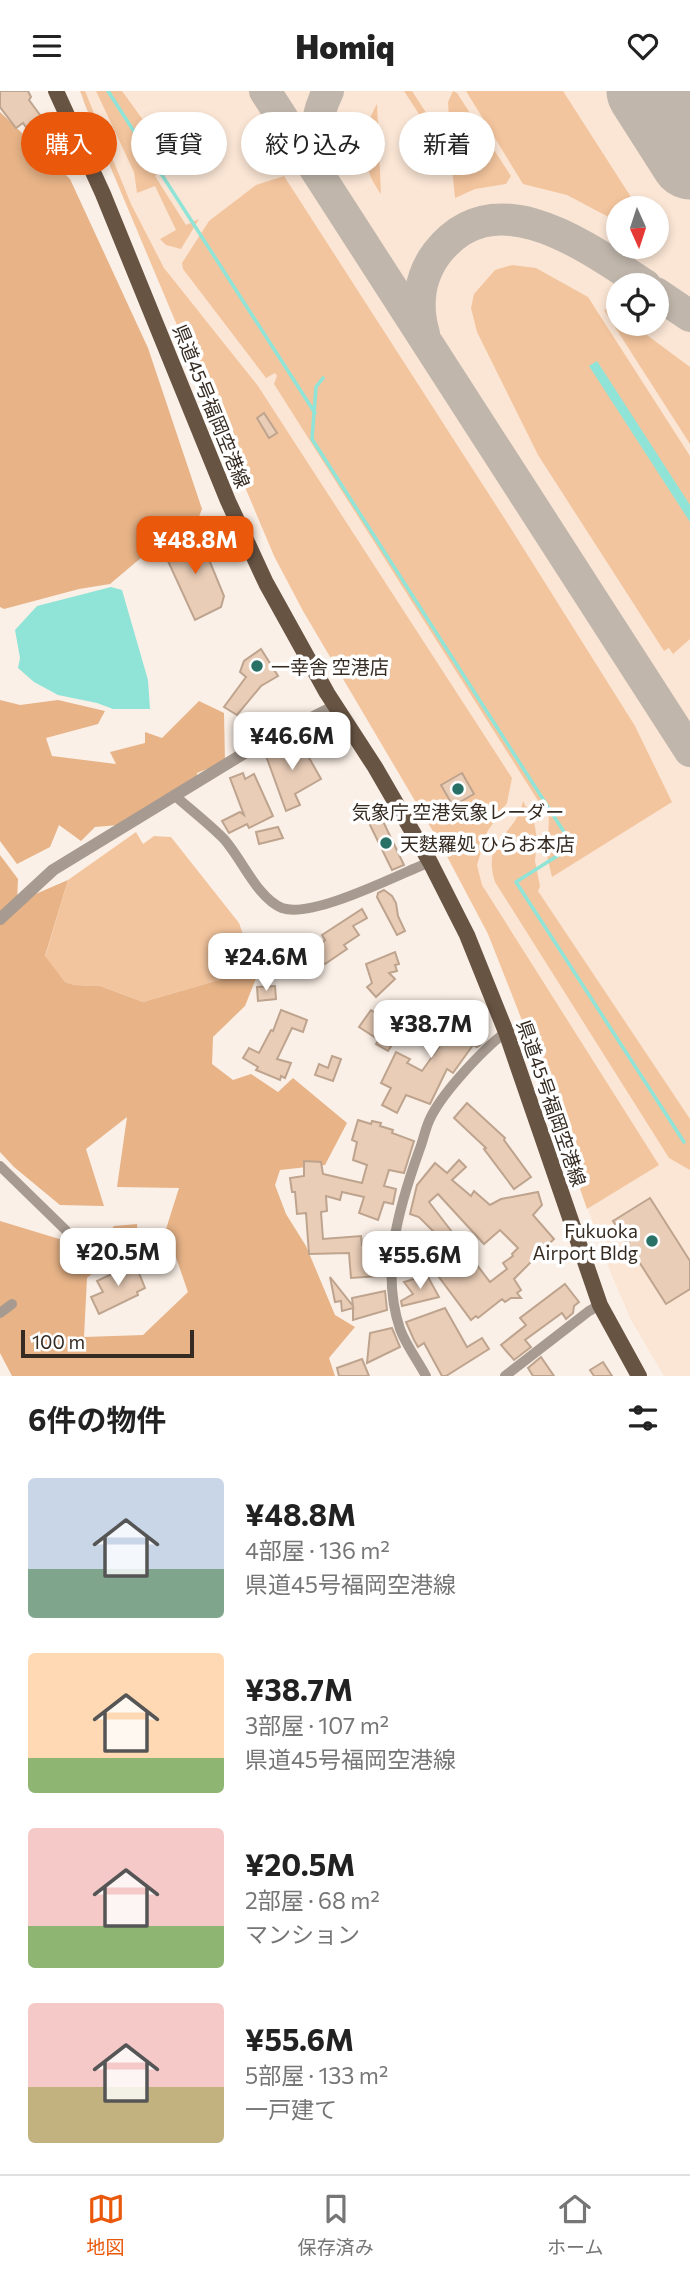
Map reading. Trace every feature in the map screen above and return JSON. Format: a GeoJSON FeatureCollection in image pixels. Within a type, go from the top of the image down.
{"type":"FeatureCollection","features":[{"type":"Feature","properties":{"kind":"main road","name":"県道45号福岡空港線"},"geometry":{"type":"LineString","coordinates":[[56,91],[103,194],[228,501],[273,596],[335,706],[375,767],[430,862],[467,935],[506,1032],[600,1305],[639,1376]]}},
{"type":"Feature","properties":{"kind":"street"},"geometry":{"type":"LineString","coordinates":[[0,919],[53,870],[256,746],[335,706]]}},
{"type":"Feature","properties":{"kind":"street"},"geometry":{"type":"LineString","coordinates":[[174,795],[224,839],[266,896],[283,908],[312,908],[379,885],[430,862]]}},
{"type":"Feature","properties":{"kind":"street"},"geometry":{"type":"LineString","coordinates":[[426,1376],[401,1330],[394,1301],[393,1249],[398,1217],[433,1113],[487,1046],[506,1032]]}},
{"type":"Feature","properties":{"kind":"street"},"geometry":{"type":"LineString","coordinates":[[0,1166],[81,1245]]}},
{"type":"Feature","properties":{"kind":"street"},"geometry":{"type":"LineString","coordinates":[[0,1313],[12,1304]]}},
{"type":"Feature","properties":{"kind":"street"},"geometry":{"type":"LineString","coordinates":[[505,1376],[600,1305]]}},
{"type":"Feature","properties":{"kind":"shaded area"},"geometry":{"type":"Polygon","coordinates":[[[80,91],[85,91],[94,112],[88,111],[80,91]]]}},
{"type":"Feature","properties":{"kind":"shaded area"},"geometry":{"type":"Polygon","coordinates":[[[82,91],[690,91],[690,1376],[664,1376],[631,1320],[607,1264],[519,1008],[475,903],[280,567],[115,175],[117,175],[117,112],[90,112],[82,91]]]}},
{"type":"Feature","properties":{"kind":"shaded area"},"geometry":{"type":"Polygon","coordinates":[[[96,91],[122,91],[137,112],[131,112],[131,166],[117,136],[117,112],[106,112],[96,91]]]}},
{"type":"Feature","properties":{"kind":"shaded area"},"geometry":{"type":"Polygon","coordinates":[[[404,91],[412,91],[426,112],[418,112],[404,91]]]}},
{"type":"Feature","properties":{"kind":"shaded area"},"geometry":{"type":"Polygon","coordinates":[[[453,91],[469,112],[449,112],[448,102],[453,91]]]}},
{"type":"Feature","properties":{"kind":"shaded area"},"geometry":{"type":"Polygon","coordinates":[[[466,91],[563,91],[630,196],[606,196],[606,216],[567,195],[523,184],[495,138],[495,112],[479,112],[466,91]]]}},
{"type":"Feature","properties":{"kind":"shaded area"},"geometry":{"type":"Polygon","coordinates":[[[0,112],[21,132],[21,175],[66,175],[70,179],[148,348],[202,509],[193,532],[161,541],[110,584],[79,589],[4,609],[0,607],[0,112]]]}},
{"type":"Feature","properties":{"kind":"shaded area"},"geometry":{"type":"Polygon","coordinates":[[[495,151],[511,176],[506,184],[475,189],[455,198],[453,175],[495,175],[495,151]]]}},
{"type":"Feature","properties":{"kind":"shaded area"},"geometry":{"type":"Polygon","coordinates":[[[117,170],[131,204],[164,268],[258,386],[512,778],[507,803],[487,832],[477,865],[482,885],[659,1165],[587,1209],[523,1023],[488,934],[441,845],[303,611],[274,556],[114,175],[117,175],[117,170]]]}},
{"type":"Feature","properties":{"kind":"shaded area"},"geometry":{"type":"Polygon","coordinates":[[[134,175],[156,175],[186,225],[199,219],[181,249],[166,245],[160,239],[176,230],[155,186],[137,193],[134,175]]]}},
{"type":"Feature","properties":{"kind":"shaded area"},"geometry":{"type":"Polygon","coordinates":[[[370,175],[380,175],[381,194],[370,175]]]}},
{"type":"Feature","properties":{"kind":"shaded area"},"geometry":{"type":"Polygon","coordinates":[[[284,176],[635,726],[672,802],[552,877],[547,856],[549,818],[274,384],[277,376],[275,373],[266,378],[183,269],[182,263],[209,221],[256,185],[284,176]]]}},
{"type":"Feature","properties":{"kind":"shaded area"},"geometry":{"type":"Polygon","coordinates":[[[512,265],[536,268],[588,297],[606,325],[606,336],[613,336],[690,456],[690,639],[673,654],[669,648],[664,651],[538,455],[477,332],[471,308],[474,294],[495,270],[512,265]]]}},
{"type":"Feature","properties":{"kind":"shaded area"},"geometry":{"type":"Polygon","coordinates":[[[621,336],[648,336],[690,367],[690,444],[621,336]]]}},
{"type":"Feature","properties":{"kind":"shaded area"},"geometry":{"type":"Polygon","coordinates":[[[0,700],[20,705],[58,700],[105,711],[98,724],[46,738],[52,756],[116,764],[110,752],[145,743],[145,732],[162,738],[199,701],[224,713],[225,762],[197,773],[198,785],[131,824],[95,827],[81,841],[59,825],[50,847],[17,864],[0,841],[0,700]]]}},
{"type":"Feature","properties":{"kind":"shaded area"},"geometry":{"type":"Polygon","coordinates":[[[523,801],[534,822],[537,838],[535,861],[540,886],[538,891],[690,1119],[690,1170],[669,1158],[495,882],[492,855],[501,838],[514,823],[523,801]]]}},
{"type":"Feature","properties":{"kind":"shaded area"},"geometry":{"type":"Polygon","coordinates":[[[136,832],[143,844],[154,836],[171,837],[239,923],[245,940],[219,980],[143,1002],[100,986],[65,982],[45,957],[68,880],[136,832]]]}},
{"type":"Feature","properties":{"kind":"shaded area"},"geometry":{"type":"Polygon","coordinates":[[[0,855],[18,879],[17,902],[68,880],[45,956],[65,982],[100,986],[143,1002],[219,980],[245,940],[259,971],[245,1006],[213,1037],[212,1064],[233,1080],[251,1074],[278,1092],[293,1078],[347,1123],[325,1165],[280,1170],[275,1185],[286,1214],[306,1246],[335,1315],[355,1327],[329,1358],[335,1376],[12,1376],[0,1353],[0,1221],[89,1248],[101,1244],[114,1226],[137,1224],[138,1245],[113,1256],[87,1278],[84,1337],[143,1335],[188,1292],[166,1229],[179,1188],[117,1187],[127,1117],[86,1149],[104,1206],[60,1205],[0,1152],[0,855]]]}},
{"type":"Feature","properties":{"kind":"water"},"geometry":{"type":"Polygon","coordinates":[[[597,361],[690,505],[690,522],[589,366],[597,361]]]}},
{"type":"Feature","properties":{"kind":"water"},"geometry":{"type":"Polygon","coordinates":[[[111,587],[122,590],[148,680],[150,709],[113,709],[58,695],[34,682],[18,668],[20,658],[15,630],[37,606],[111,587]]]}},
{"type":"Feature","properties":{"kind":"building"},"geometry":{"type":"Polygon","coordinates":[[[0,91],[28,91],[31,97],[29,100],[38,112],[21,112],[21,124],[16,128],[0,107],[0,91]]]}},
{"type":"Feature","properties":{"kind":"building"},"geometry":{"type":"Polygon","coordinates":[[[264,413],[277,433],[269,438],[257,418],[264,413]]]}},
{"type":"Feature","properties":{"kind":"building"},"geometry":{"type":"Polygon","coordinates":[[[190,536],[203,545],[224,596],[221,607],[195,620],[162,548],[183,539],[182,537],[190,536]]]}},
{"type":"Feature","properties":{"kind":"building"},"geometry":{"type":"Polygon","coordinates":[[[261,649],[278,676],[261,686],[237,715],[224,707],[246,677],[240,672],[244,661],[261,649]]]}},
{"type":"Feature","properties":{"kind":"building"},"geometry":{"type":"Polygon","coordinates":[[[299,740],[321,779],[295,794],[300,805],[286,811],[265,753],[299,740]]]}},
{"type":"Feature","properties":{"kind":"building"},"geometry":{"type":"Polygon","coordinates":[[[243,773],[245,779],[254,774],[273,816],[249,828],[247,824],[229,833],[222,821],[240,812],[244,815],[230,778],[243,773]]]}},
{"type":"Feature","properties":{"kind":"building","name":"気象庁 空港気象レーダー"},"geometry":{"type":"Polygon","coordinates":[[[462,773],[474,794],[453,806],[441,785],[462,773]]]}},
{"type":"Feature","properties":{"kind":"building","name":"天麩羅処 ひらお本店"},"geometry":{"type":"Polygon","coordinates":[[[380,815],[404,865],[392,870],[368,821],[380,815]]]}},
{"type":"Feature","properties":{"kind":"building"},"geometry":{"type":"Polygon","coordinates":[[[278,827],[283,838],[259,844],[256,832],[278,827]]]}},
{"type":"Feature","properties":{"kind":"building"},"geometry":{"type":"Polygon","coordinates":[[[384,890],[396,903],[405,931],[397,935],[377,897],[378,893],[384,890]]]}},
{"type":"Feature","properties":{"kind":"building"},"geometry":{"type":"Polygon","coordinates":[[[362,909],[367,918],[353,926],[359,935],[344,945],[347,949],[325,964],[313,953],[325,940],[322,935],[362,909]]]}},
{"type":"Feature","properties":{"kind":"building"},"geometry":{"type":"Polygon","coordinates":[[[395,952],[399,964],[395,965],[397,971],[389,973],[395,979],[376,997],[367,987],[372,983],[366,964],[395,952]]]}},
{"type":"Feature","properties":{"kind":"building"},"geometry":{"type":"Polygon","coordinates":[[[275,986],[276,999],[258,1001],[257,987],[275,986]]]}},
{"type":"Feature","properties":{"kind":"building"},"geometry":{"type":"Polygon","coordinates":[[[448,1001],[471,1013],[463,1027],[483,1040],[480,1045],[473,1045],[453,1073],[447,1069],[430,1104],[406,1095],[397,1113],[382,1105],[391,1088],[381,1083],[396,1052],[410,1059],[407,1063],[422,1071],[439,1047],[427,1038],[440,1020],[438,1019],[448,1001]]]}},
{"type":"Feature","properties":{"kind":"building"},"geometry":{"type":"Polygon","coordinates":[[[281,1010],[307,1020],[303,1032],[292,1028],[277,1059],[291,1063],[285,1078],[281,1076],[280,1080],[256,1070],[258,1067],[243,1058],[249,1048],[259,1053],[271,1030],[273,1031],[281,1010]]]}},
{"type":"Feature","properties":{"kind":"building"},"geometry":{"type":"Polygon","coordinates":[[[371,1010],[388,1021],[385,1025],[399,1034],[388,1051],[376,1044],[379,1040],[359,1027],[371,1010]]]}},
{"type":"Feature","properties":{"kind":"building"},"geometry":{"type":"Polygon","coordinates":[[[332,1056],[341,1059],[333,1081],[315,1075],[319,1064],[328,1068],[332,1056]]]}},
{"type":"Feature","properties":{"kind":"building"},"geometry":{"type":"Polygon","coordinates":[[[467,1103],[505,1138],[531,1177],[514,1189],[484,1149],[486,1148],[454,1118],[467,1103]]]}},
{"type":"Feature","properties":{"kind":"building"},"geometry":{"type":"Polygon","coordinates":[[[358,1120],[371,1124],[372,1121],[381,1123],[380,1126],[393,1130],[392,1133],[414,1141],[404,1173],[389,1170],[384,1186],[396,1189],[393,1204],[384,1202],[378,1220],[359,1213],[364,1197],[342,1192],[340,1200],[326,1196],[327,1211],[321,1212],[323,1239],[361,1236],[362,1245],[387,1243],[384,1268],[376,1254],[379,1276],[351,1278],[349,1253],[309,1254],[306,1213],[297,1214],[295,1192],[292,1192],[290,1178],[304,1176],[304,1161],[321,1162],[323,1174],[362,1183],[367,1165],[353,1160],[357,1142],[352,1140],[358,1120]]]}},
{"type":"Feature","properties":{"kind":"building"},"geometry":{"type":"Polygon","coordinates":[[[459,1160],[466,1167],[452,1180],[471,1196],[474,1191],[490,1205],[501,1199],[538,1192],[542,1205],[533,1215],[554,1239],[514,1279],[521,1290],[517,1293],[521,1298],[511,1298],[505,1302],[502,1299],[478,1318],[476,1316],[471,1320],[436,1273],[450,1269],[449,1265],[412,1267],[405,1258],[433,1231],[419,1217],[410,1214],[417,1185],[435,1163],[447,1173],[459,1160]],[[438,1194],[429,1202],[459,1241],[447,1251],[457,1266],[470,1256],[490,1282],[507,1269],[503,1263],[513,1256],[518,1248],[500,1230],[484,1244],[438,1194]]]}},
{"type":"Feature","properties":{"kind":"building","name":"Fukuoka Airport Bldg"},"geometry":{"type":"Polygon","coordinates":[[[650,1198],[690,1261],[690,1289],[666,1304],[613,1221],[650,1198]]]}},
{"type":"Feature","properties":{"kind":"building"},"geometry":{"type":"Polygon","coordinates":[[[135,1263],[145,1288],[137,1292],[138,1295],[99,1314],[91,1297],[103,1292],[97,1281],[135,1263]]]}},
{"type":"Feature","properties":{"kind":"building"},"geometry":{"type":"Polygon","coordinates":[[[427,1275],[439,1297],[402,1306],[401,1301],[413,1294],[404,1282],[427,1275]]]}},
{"type":"Feature","properties":{"kind":"building"},"geometry":{"type":"Polygon","coordinates":[[[330,1277],[353,1306],[352,1298],[385,1291],[387,1310],[353,1320],[353,1308],[342,1311],[341,1301],[335,1302],[330,1277]]]}},
{"type":"Feature","properties":{"kind":"building"},"geometry":{"type":"Polygon","coordinates":[[[565,1284],[579,1302],[574,1306],[573,1313],[566,1319],[562,1313],[525,1340],[531,1347],[514,1360],[501,1345],[526,1325],[520,1318],[565,1284]]]}},
{"type":"Feature","properties":{"kind":"building"},"geometry":{"type":"Polygon","coordinates":[[[445,1308],[467,1347],[482,1338],[489,1349],[442,1376],[424,1343],[418,1347],[406,1322],[445,1308]]]}},
{"type":"Feature","properties":{"kind":"building"},"geometry":{"type":"Polygon","coordinates":[[[392,1328],[400,1347],[367,1363],[370,1333],[392,1328]]]}},
{"type":"Feature","properties":{"kind":"building"},"geometry":{"type":"Polygon","coordinates":[[[541,1357],[554,1376],[533,1376],[528,1368],[541,1357]]]}},
{"type":"Feature","properties":{"kind":"building"},"geometry":{"type":"Polygon","coordinates":[[[362,1359],[369,1376],[339,1376],[337,1368],[362,1359]]]}},
{"type":"Feature","properties":{"kind":"building"},"geometry":{"type":"Polygon","coordinates":[[[603,1362],[612,1376],[594,1376],[590,1370],[603,1362]]]}},
{"type":"Feature","properties":{"kind":"waterway"},"geometry":{"type":"LineString","coordinates":[[108,91],[315,413]]}},
{"type":"Feature","properties":{"kind":"waterway"},"geometry":{"type":"LineString","coordinates":[[323,378],[316,387],[312,439],[573,846],[516,882],[684,1142]]}},
{"type":"Feature","properties":{"kind":"taxiway"},"geometry":{"type":"LineString","coordinates":[[265,91],[690,751]]}},
{"type":"Feature","properties":{"kind":"taxiway"},"geometry":{"type":"LineString","coordinates":[[320,112],[328,91]]}},
{"type":"Feature","properties":{"kind":"taxiway"},"geometry":{"type":"LineString","coordinates":[[424,334],[420,302],[423,282],[431,262],[460,231],[486,221],[513,220],[541,227],[569,238],[627,273]]}},
{"type":"Feature","properties":{"kind":"taxiway"},"geometry":{"type":"LineString","coordinates":[[669,302],[690,316]]}},
{"type":"Feature","properties":{"kind":"runway"},"geometry":{"type":"LineString","coordinates":[[646,91],[690,160]]}},
{"type":"Feature","properties":{"kind":"place","name":"一幸舎 空港店"},"geometry":{"type":"Point","coordinates":[257,666]}},
{"type":"Feature","properties":{"kind":"place","name":"気象庁 空港気象レーダー"},"geometry":{"type":"Point","coordinates":[458,789]}},
{"type":"Feature","properties":{"kind":"place","name":"天麩羅処 ひらお本店"},"geometry":{"type":"Point","coordinates":[386,843]}},
{"type":"Feature","properties":{"kind":"place","name":"Fukuoka Airport Bldg"},"geometry":{"type":"Point","coordinates":[652,1241]}}]}
